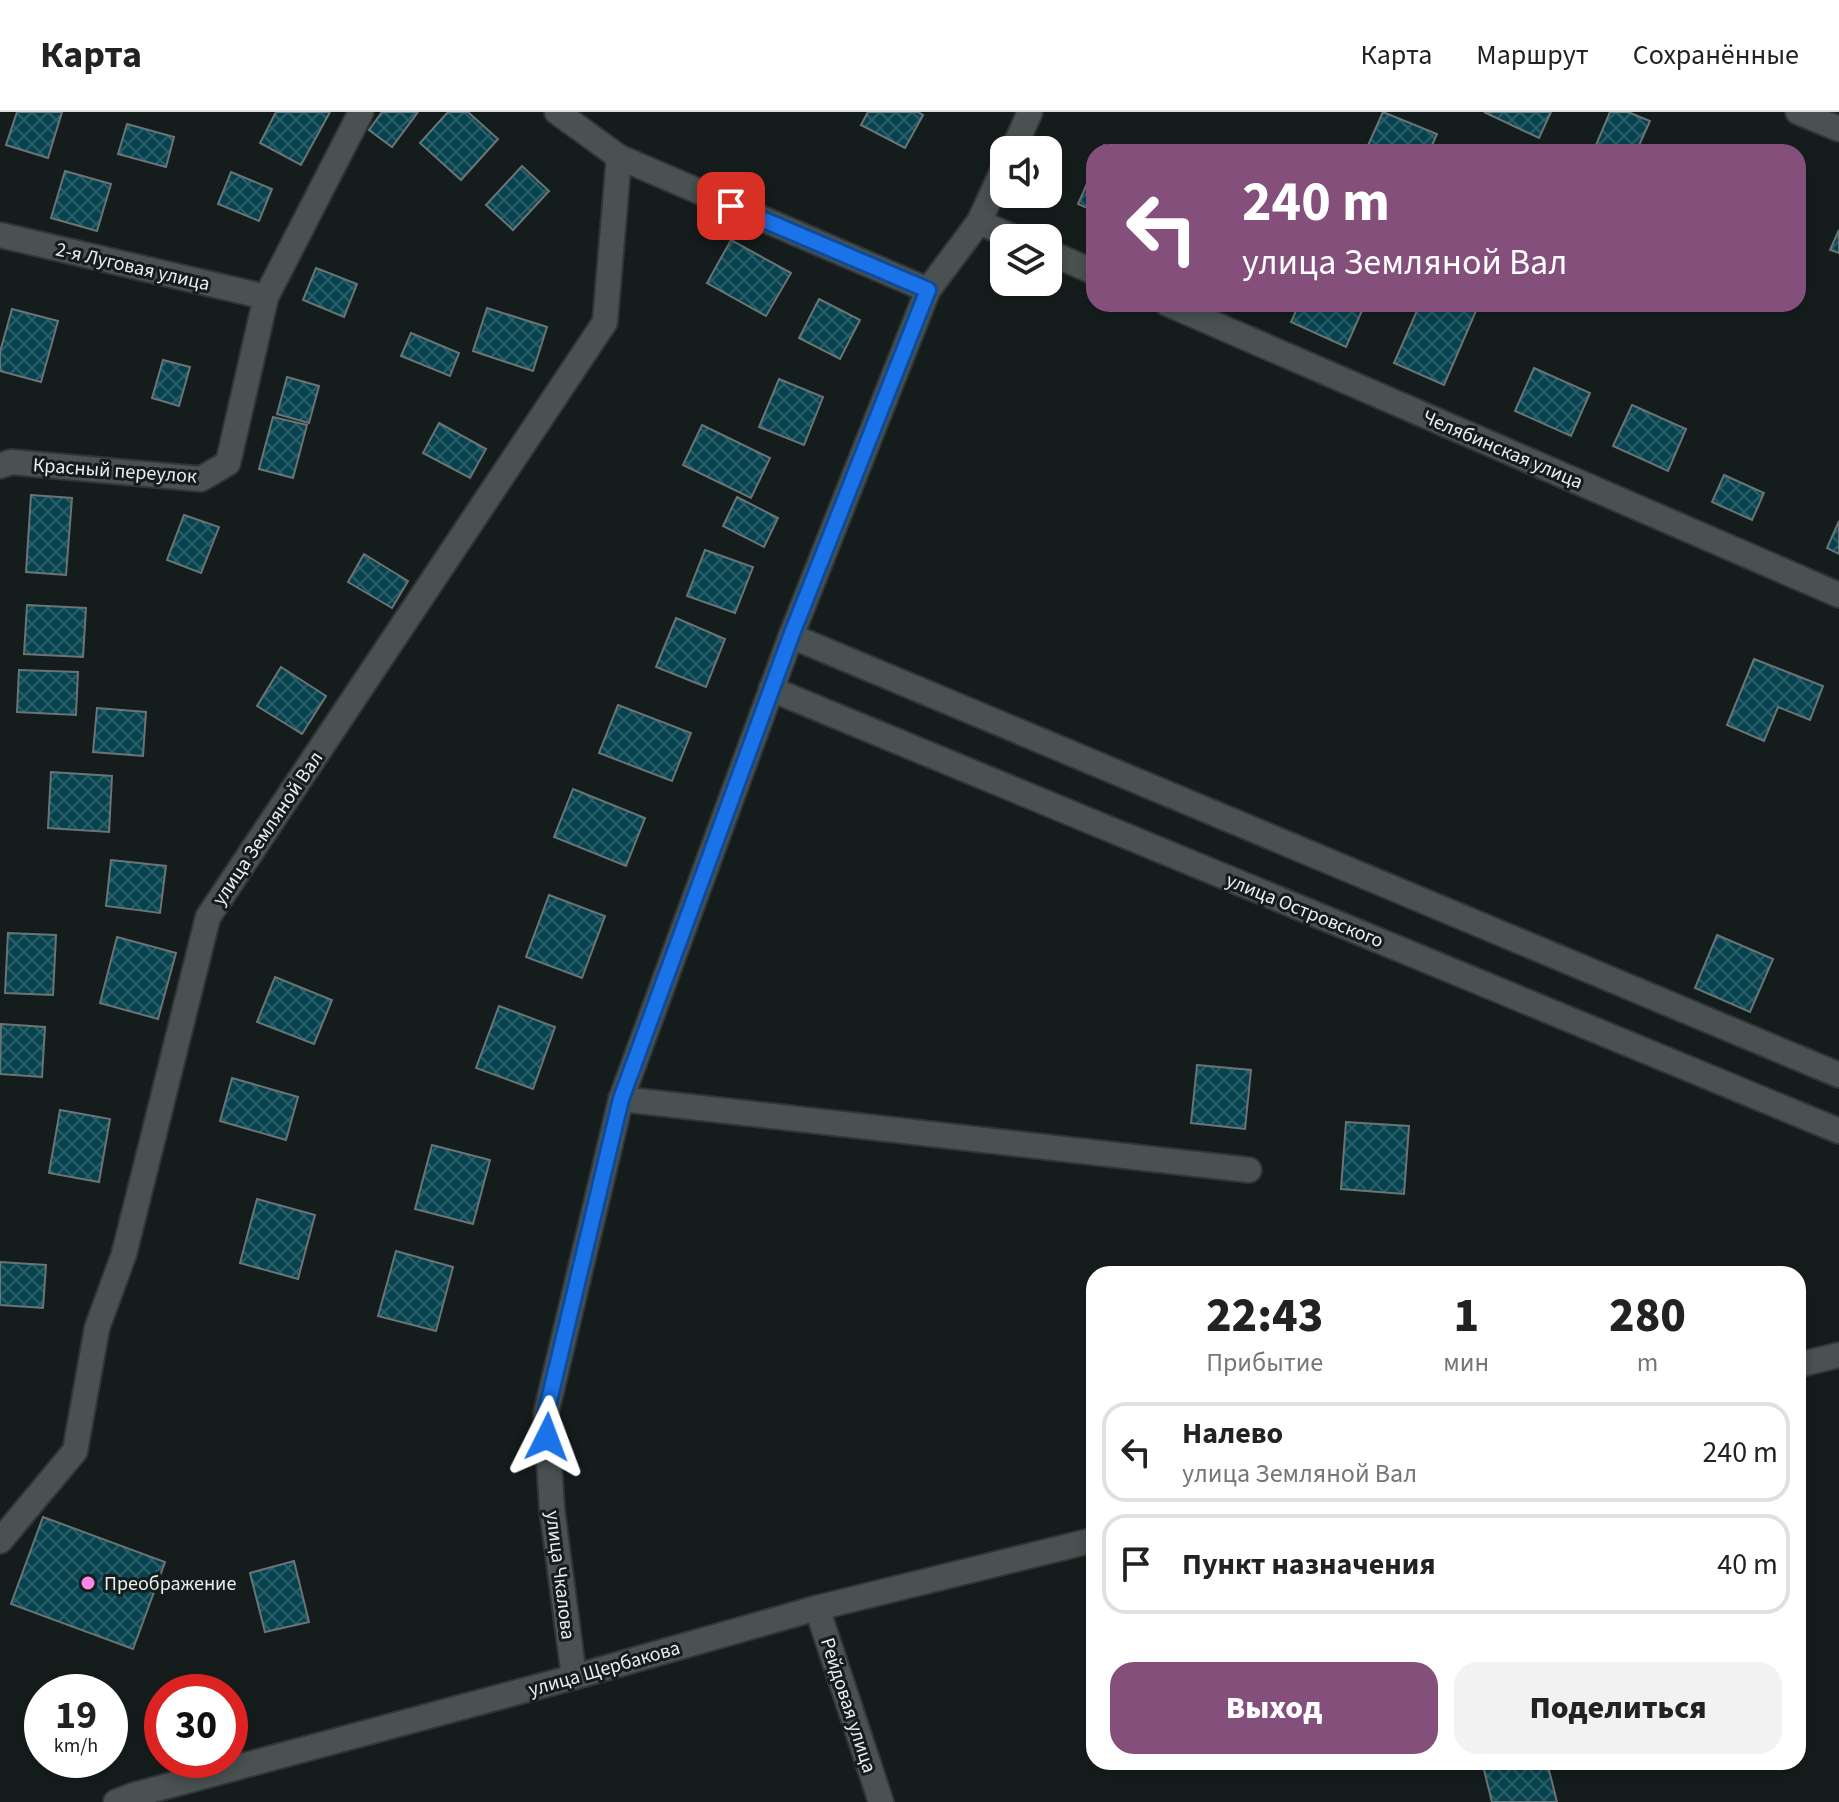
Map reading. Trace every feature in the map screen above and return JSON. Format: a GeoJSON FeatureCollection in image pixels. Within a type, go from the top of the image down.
{"type":"FeatureCollection","features":[{"type":"Feature","properties":{"kind":"street"},"geometry":{"type":"LineString","coordinates":[[266,297],[361,112]]}},
{"type":"Feature","properties":{"kind":"street"},"geometry":{"type":"LineString","coordinates":[[557,112],[619,157],[928,290]]}},
{"type":"Feature","properties":{"kind":"street"},"geometry":{"type":"LineString","coordinates":[[1019,136],[1030,112]]}},
{"type":"Feature","properties":{"kind":"street"},"geometry":{"type":"LineString","coordinates":[[1798,112],[1839,129]]}},
{"type":"Feature","properties":{"kind":"street","name":"улица Земляной Вал"},"geometry":{"type":"LineString","coordinates":[[0,1541],[75,1451],[97,1328],[124,1254],[208,917],[605,322],[619,157]]}},
{"type":"Feature","properties":{"kind":"street","name":"улица Чкалова"},"geometry":{"type":"LineString","coordinates":[[574,1677],[552,1509],[546,1413],[621,1099],[791,636],[928,290],[979,222],[990,198]]}},
{"type":"Feature","properties":{"kind":"street"},"geometry":{"type":"LineString","coordinates":[[979,222],[990,227]]}},
{"type":"Feature","properties":{"kind":"street","name":"2-я Луговая улица"},"geometry":{"type":"LineString","coordinates":[[0,235],[266,297]]}},
{"type":"Feature","properties":{"kind":"street"},"geometry":{"type":"LineString","coordinates":[[1062,258],[1086,269]]}},
{"type":"Feature","properties":{"kind":"street","name":"Красный переулок"},"geometry":{"type":"LineString","coordinates":[[0,466],[11,462],[201,479],[228,463],[266,297]]}},
{"type":"Feature","properties":{"kind":"street","name":"Челябинская улица"},"geometry":{"type":"LineString","coordinates":[[1186,312],[1839,595]]}},
{"type":"Feature","properties":{"kind":"street"},"geometry":{"type":"LineString","coordinates":[[791,636],[1839,1075]]}},
{"type":"Feature","properties":{"kind":"street","name":"улица Островского"},"geometry":{"type":"LineString","coordinates":[[771,689],[1839,1131]]}},
{"type":"Feature","properties":{"kind":"street"},"geometry":{"type":"LineString","coordinates":[[621,1099],[1249,1170]]}},
{"type":"Feature","properties":{"kind":"street"},"geometry":{"type":"LineString","coordinates":[[1806,1363],[1839,1355]]}},
{"type":"Feature","properties":{"kind":"street","name":"улица Щербакова"},"geometry":{"type":"LineString","coordinates":[[116,1802],[817,1608],[1086,1542]]}},
{"type":"Feature","properties":{"kind":"street","name":"Рейдовая улица"},"geometry":{"type":"LineString","coordinates":[[817,1608],[881,1802]]}},
{"type":"Feature","properties":{"kind":"building"},"geometry":{"type":"Polygon","coordinates":[[[17,112],[62,112],[48,158],[6,145],[17,112]]]}},
{"type":"Feature","properties":{"kind":"building"},"geometry":{"type":"Polygon","coordinates":[[[276,112],[330,112],[301,165],[260,143],[276,112]]]}},
{"type":"Feature","properties":{"kind":"building"},"geometry":{"type":"Polygon","coordinates":[[[382,112],[418,112],[392,147],[369,130],[382,112]]]}},
{"type":"Feature","properties":{"kind":"building"},"geometry":{"type":"Polygon","coordinates":[[[448,112],[468,112],[498,139],[461,180],[420,143],[448,112]]]}},
{"type":"Feature","properties":{"kind":"building"},"geometry":{"type":"Polygon","coordinates":[[[868,112],[918,112],[923,115],[905,148],[861,125],[868,112]]]}},
{"type":"Feature","properties":{"kind":"building"},"geometry":{"type":"Polygon","coordinates":[[[1383,112],[1437,134],[1433,144],[1369,144],[1383,112]]]}},
{"type":"Feature","properties":{"kind":"building"},"geometry":{"type":"Polygon","coordinates":[[[1484,112],[1551,112],[1539,138],[1484,112]]]}},
{"type":"Feature","properties":{"kind":"building"},"geometry":{"type":"Polygon","coordinates":[[[1610,112],[1628,112],[1650,121],[1640,144],[1596,144],[1610,112]]]}},
{"type":"Feature","properties":{"kind":"building"},"geometry":{"type":"Polygon","coordinates":[[[127,124],[174,137],[166,167],[118,154],[127,124]]]}},
{"type":"Feature","properties":{"kind":"building"},"geometry":{"type":"Polygon","coordinates":[[[522,166],[549,191],[513,230],[486,205],[522,166]]]}},
{"type":"Feature","properties":{"kind":"building"},"geometry":{"type":"Polygon","coordinates":[[[65,171],[111,184],[97,231],[51,218],[65,171]]]}},
{"type":"Feature","properties":{"kind":"building"},"geometry":{"type":"Polygon","coordinates":[[[231,172],[272,189],[259,221],[218,204],[231,172]]]}},
{"type":"Feature","properties":{"kind":"building"},"geometry":{"type":"Polygon","coordinates":[[[1086,186],[1086,208],[1078,204],[1086,186]]]}},
{"type":"Feature","properties":{"kind":"building"},"geometry":{"type":"Polygon","coordinates":[[[1839,230],[1839,253],[1830,250],[1839,230]]]}},
{"type":"Feature","properties":{"kind":"building"},"geometry":{"type":"Polygon","coordinates":[[[731,240],[791,273],[766,316],[707,283],[731,240]]]}},
{"type":"Feature","properties":{"kind":"building"},"geometry":{"type":"Polygon","coordinates":[[[316,268],[357,284],[344,317],[303,300],[316,268]]]}},
{"type":"Feature","properties":{"kind":"building"},"geometry":{"type":"Polygon","coordinates":[[[819,299],[860,320],[840,359],[799,338],[819,299]]]}},
{"type":"Feature","properties":{"kind":"building"},"geometry":{"type":"Polygon","coordinates":[[[487,308],[547,327],[533,371],[473,351],[487,308]]]}},
{"type":"Feature","properties":{"kind":"building"},"geometry":{"type":"Polygon","coordinates":[[[12,309],[58,321],[41,382],[0,371],[0,352],[12,309]]]}},
{"type":"Feature","properties":{"kind":"building"},"geometry":{"type":"Polygon","coordinates":[[[1295,312],[1361,312],[1346,347],[1291,322],[1295,312]]]}},
{"type":"Feature","properties":{"kind":"building"},"geometry":{"type":"Polygon","coordinates":[[[1416,312],[1476,312],[1444,385],[1394,363],[1416,312]]]}},
{"type":"Feature","properties":{"kind":"building"},"geometry":{"type":"Polygon","coordinates":[[[411,333],[459,353],[450,376],[401,356],[411,333]]]}},
{"type":"Feature","properties":{"kind":"building"},"geometry":{"type":"Polygon","coordinates":[[[163,360],[190,367],[179,406],[152,398],[163,360]]]}},
{"type":"Feature","properties":{"kind":"building"},"geometry":{"type":"Polygon","coordinates":[[[1534,368],[1590,393],[1571,436],[1515,411],[1534,368]]]}},
{"type":"Feature","properties":{"kind":"building"},"geometry":{"type":"Polygon","coordinates":[[[287,377],[319,386],[309,423],[277,414],[287,377]]]}},
{"type":"Feature","properties":{"kind":"building"},"geometry":{"type":"Polygon","coordinates":[[[779,379],[823,397],[804,445],[759,427],[779,379]]]}},
{"type":"Feature","properties":{"kind":"building"},"geometry":{"type":"Polygon","coordinates":[[[1632,405],[1686,429],[1668,471],[1613,446],[1632,405]]]}},
{"type":"Feature","properties":{"kind":"building"},"geometry":{"type":"Polygon","coordinates":[[[273,417],[307,425],[293,478],[259,469],[273,417]]]}},
{"type":"Feature","properties":{"kind":"building"},"geometry":{"type":"Polygon","coordinates":[[[439,423],[486,449],[470,478],[423,453],[439,423]]]}},
{"type":"Feature","properties":{"kind":"building"},"geometry":{"type":"Polygon","coordinates":[[[702,425],[770,458],[751,498],[683,465],[702,425]]]}},
{"type":"Feature","properties":{"kind":"building"},"geometry":{"type":"Polygon","coordinates":[[[1724,475],[1764,493],[1752,520],[1712,502],[1724,475]]]}},
{"type":"Feature","properties":{"kind":"building"},"geometry":{"type":"Polygon","coordinates":[[[31,495],[72,498],[66,575],[26,572],[31,495]]]}},
{"type":"Feature","properties":{"kind":"building"},"geometry":{"type":"Polygon","coordinates":[[[737,497],[778,518],[764,547],[723,526],[737,497]]]}},
{"type":"Feature","properties":{"kind":"building"},"geometry":{"type":"Polygon","coordinates":[[[184,515],[219,527],[201,573],[167,560],[184,515]]]}},
{"type":"Feature","properties":{"kind":"building"},"geometry":{"type":"Polygon","coordinates":[[[1839,521],[1839,554],[1827,548],[1839,521]]]}},
{"type":"Feature","properties":{"kind":"building"},"geometry":{"type":"Polygon","coordinates":[[[705,550],[753,567],[735,613],[687,596],[705,550]]]}},
{"type":"Feature","properties":{"kind":"building"},"geometry":{"type":"Polygon","coordinates":[[[364,554],[408,581],[392,608],[348,582],[364,554]]]}},
{"type":"Feature","properties":{"kind":"building"},"geometry":{"type":"Polygon","coordinates":[[[27,605],[86,608],[83,657],[24,654],[27,605]]]}},
{"type":"Feature","properties":{"kind":"building"},"geometry":{"type":"Polygon","coordinates":[[[676,618],[725,639],[706,687],[656,667],[676,618]]]}},
{"type":"Feature","properties":{"kind":"building"},"geometry":{"type":"Polygon","coordinates":[[[1754,659],[1823,686],[1810,720],[1778,707],[1764,741],[1727,725],[1754,659]]]}},
{"type":"Feature","properties":{"kind":"building"},"geometry":{"type":"Polygon","coordinates":[[[281,667],[326,696],[302,734],[257,706],[281,667]]]}},
{"type":"Feature","properties":{"kind":"building"},"geometry":{"type":"Polygon","coordinates":[[[19,670],[78,672],[76,715],[17,712],[19,670]]]}},
{"type":"Feature","properties":{"kind":"building"},"geometry":{"type":"Polygon","coordinates":[[[618,705],[691,733],[672,781],[599,753],[618,705]]]}},
{"type":"Feature","properties":{"kind":"building"},"geometry":{"type":"Polygon","coordinates":[[[97,708],[146,712],[143,756],[93,752],[97,708]]]}},
{"type":"Feature","properties":{"kind":"building"},"geometry":{"type":"Polygon","coordinates":[[[51,772],[112,776],[109,832],[48,828],[51,772]]]}},
{"type":"Feature","properties":{"kind":"building"},"geometry":{"type":"Polygon","coordinates":[[[573,789],[645,818],[626,866],[554,837],[573,789]]]}},
{"type":"Feature","properties":{"kind":"building"},"geometry":{"type":"Polygon","coordinates":[[[111,860],[166,866],[160,913],[106,906],[111,860]]]}},
{"type":"Feature","properties":{"kind":"building"},"geometry":{"type":"Polygon","coordinates":[[[549,895],[605,916],[582,978],[526,957],[549,895]]]}},
{"type":"Feature","properties":{"kind":"building"},"geometry":{"type":"Polygon","coordinates":[[[8,933],[56,935],[53,995],[5,993],[8,933]]]}},
{"type":"Feature","properties":{"kind":"building"},"geometry":{"type":"Polygon","coordinates":[[[1717,935],[1773,959],[1750,1012],[1695,988],[1717,935]]]}},
{"type":"Feature","properties":{"kind":"building"},"geometry":{"type":"Polygon","coordinates":[[[117,937],[176,953],[158,1019],[100,1003],[117,937]]]}},
{"type":"Feature","properties":{"kind":"building"},"geometry":{"type":"Polygon","coordinates":[[[275,977],[332,1000],[314,1044],[257,1022],[275,977]]]}},
{"type":"Feature","properties":{"kind":"building"},"geometry":{"type":"Polygon","coordinates":[[[499,1006],[555,1027],[533,1089],[476,1068],[499,1006]]]}},
{"type":"Feature","properties":{"kind":"building"},"geometry":{"type":"Polygon","coordinates":[[[1,1024],[45,1027],[42,1077],[0,1074],[1,1024]]]}},
{"type":"Feature","properties":{"kind":"building"},"geometry":{"type":"Polygon","coordinates":[[[1197,1065],[1251,1070],[1245,1129],[1191,1123],[1197,1065]]]}},
{"type":"Feature","properties":{"kind":"building"},"geometry":{"type":"Polygon","coordinates":[[[232,1078],[298,1097],[286,1140],[220,1121],[232,1078]]]}},
{"type":"Feature","properties":{"kind":"building"},"geometry":{"type":"Polygon","coordinates":[[[60,1110],[110,1119],[99,1182],[49,1173],[60,1110]]]}},
{"type":"Feature","properties":{"kind":"building"},"geometry":{"type":"Polygon","coordinates":[[[1346,1122],[1409,1126],[1404,1194],[1341,1189],[1346,1122]]]}},
{"type":"Feature","properties":{"kind":"building"},"geometry":{"type":"Polygon","coordinates":[[[432,1145],[490,1160],[473,1224],[415,1209],[432,1145]]]}},
{"type":"Feature","properties":{"kind":"building"},"geometry":{"type":"Polygon","coordinates":[[[257,1199],[315,1215],[298,1279],[240,1263],[257,1199]]]}},
{"type":"Feature","properties":{"kind":"building"},"geometry":{"type":"Polygon","coordinates":[[[396,1251],[453,1267],[436,1331],[378,1316],[396,1251]]]}},
{"type":"Feature","properties":{"kind":"building"},"geometry":{"type":"Polygon","coordinates":[[[0,1262],[46,1265],[43,1308],[0,1305],[0,1262]]]}},
{"type":"Feature","properties":{"kind":"building","name":"Преображение"},"geometry":{"type":"Polygon","coordinates":[[[43,1517],[165,1562],[133,1649],[11,1604],[43,1517]]]}},
{"type":"Feature","properties":{"kind":"building"},"geometry":{"type":"Polygon","coordinates":[[[294,1561],[309,1622],[265,1632],[250,1573],[294,1561]]]}},
{"type":"Feature","properties":{"kind":"building"},"geometry":{"type":"Polygon","coordinates":[[[1484,1770],[1549,1770],[1557,1802],[1492,1802],[1484,1770]]]}},
{"type":"Feature","properties":{"kind":"place","name":"Преображение"},"geometry":{"type":"Point","coordinates":[88,1583]}},
{"type":"Feature","properties":{"kind":"route"},"geometry":{"type":"LineString","coordinates":[[547,1437],[546,1413],[621,1099],[791,636],[928,290],[731,206]]}}]}
